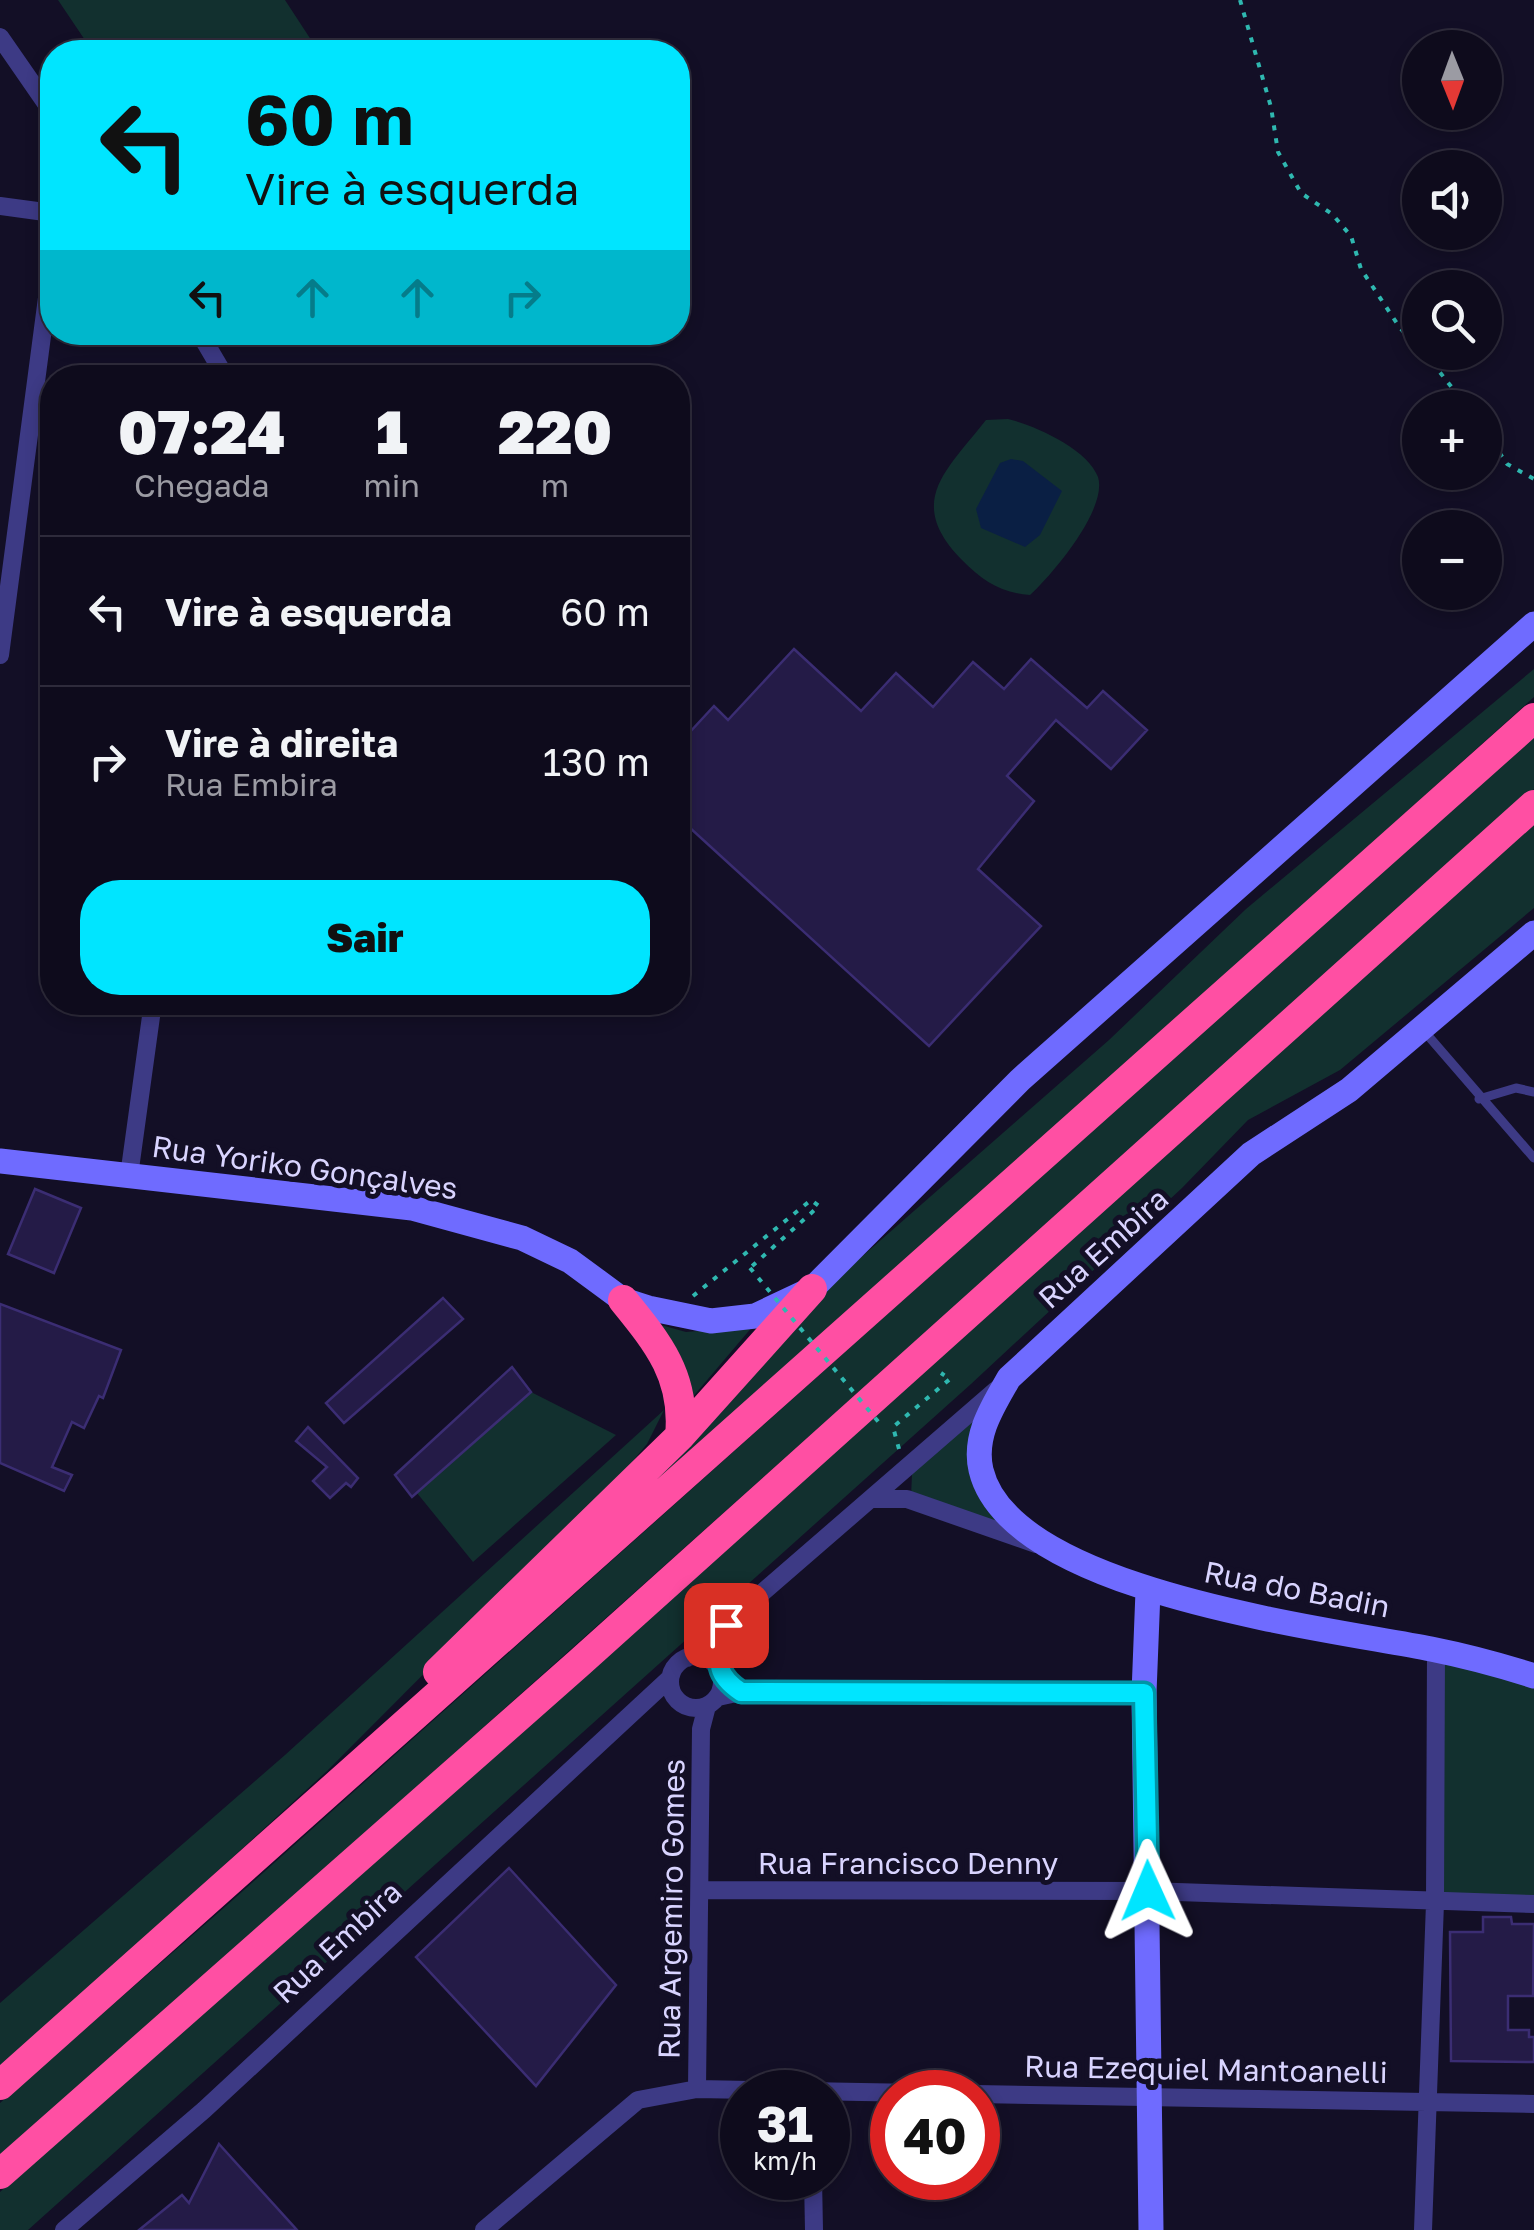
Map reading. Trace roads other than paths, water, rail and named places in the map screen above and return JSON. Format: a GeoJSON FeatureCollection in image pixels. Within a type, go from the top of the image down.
{"type":"FeatureCollection","features":[{"type":"Feature","properties":{"kind":"highway"},"geometry":{"type":"LineString","coordinates":[[0,2085],[1534,718]]}},
{"type":"Feature","properties":{"kind":"highway"},"geometry":{"type":"LineString","coordinates":[[0,2174],[579,1663],[1534,805]]}},
{"type":"Feature","properties":{"kind":"highway"},"geometry":{"type":"LineString","coordinates":[[380,1750],[412,1697],[680,1436],[812,1289]]}},
{"type":"Feature","properties":{"kind":"highway"},"geometry":{"type":"LineString","coordinates":[[623,1300],[674,1369],[681,1392],[680,1436]]}},
{"type":"Feature","properties":{"kind":"main road","name":"Rua Yoriko Gonçalves"},"geometry":{"type":"LineString","coordinates":[[0,1162],[395,1206],[472,1222],[570,1261],[623,1300],[668,1315],[734,1320],[755,1316],[812,1289],[1020,1080],[1534,624]]}},
{"type":"Feature","properties":{"kind":"main road","name":"Rua Embira"},"geometry":{"type":"LineString","coordinates":[[1009,1378],[1250,1154],[1349,1090],[1534,933]]}},
{"type":"Feature","properties":{"kind":"main road","name":"Rua do Badin"},"geometry":{"type":"LineString","coordinates":[[1009,1378],[988,1414],[979,1444],[981,1472],[996,1501],[1052,1550],[1148,1591],[1436,1650],[1534,1676]]}},
{"type":"Feature","properties":{"kind":"main road"},"geometry":{"type":"LineString","coordinates":[[1148,1591],[1144,1693],[1151,2230]]}},
{"type":"Feature","properties":{"kind":"street"},"geometry":{"type":"LineString","coordinates":[[0,37],[40,95]]}},
{"type":"Feature","properties":{"kind":"street"},"geometry":{"type":"LineString","coordinates":[[0,206],[40,211]]}},
{"type":"Feature","properties":{"kind":"street"},"geometry":{"type":"LineString","coordinates":[[0,655],[41,345]]}},
{"type":"Feature","properties":{"kind":"street"},"geometry":{"type":"LineString","coordinates":[[130,1176],[150,1015]]}},
{"type":"Feature","properties":{"kind":"street","name":"Rua Embira"},"geometry":{"type":"LineString","coordinates":[[64,2230],[204,2110],[650,1697],[672,1687],[687,1658],[1009,1378]]}},
{"type":"Feature","properties":{"kind":"street","name":"Rua do Badin"},"geometry":{"type":"LineString","coordinates":[[874,1499],[907,1499],[1052,1550]]}},
{"type":"Feature","properties":{"kind":"street"},"geometry":{"type":"LineString","coordinates":[[711,1692],[726,1625]]}},
{"type":"Feature","properties":{"kind":"street"},"geometry":{"type":"LineString","coordinates":[[1424,2230],[1435,1903],[1436,1650]]}},
{"type":"Feature","properties":{"kind":"street"},"geometry":{"type":"LineString","coordinates":[[687,1658],[704,1657],[711,1692]]}},
{"type":"Feature","properties":{"kind":"street"},"geometry":{"type":"LineString","coordinates":[[672,1687],[711,1692],[1144,1693]]}},
{"type":"Feature","properties":{"kind":"street","name":"Rua Argemiro Gomes"},"geometry":{"type":"LineString","coordinates":[[697,2089],[700,1729],[711,1692]]}},
{"type":"Feature","properties":{"kind":"street","name":"Rua Francisco Denny"},"geometry":{"type":"LineString","coordinates":[[701,1890],[1148,1891],[1534,1904]]}},
{"type":"Feature","properties":{"kind":"street","name":"Rua Ezequiel Mantoanelli"},"geometry":{"type":"LineString","coordinates":[[484,2230],[638,2100],[697,2089],[720,2089]]}},
{"type":"Feature","properties":{"kind":"street","name":"Rua Ezequiel Mantoanelli"},"geometry":{"type":"LineString","coordinates":[[850,2091],[1534,2104]]}},
{"type":"Feature","properties":{"kind":"street"},"geometry":{"type":"LineString","coordinates":[[813,2200],[814,2230]]}},
{"type":"Feature","properties":{"kind":"lane"},"geometry":{"type":"LineString","coordinates":[[1422,1029],[1534,1158]]}},
{"type":"Feature","properties":{"kind":"lane"},"geometry":{"type":"LineString","coordinates":[[1479,1099],[1516,1088],[1534,1092]]}},
{"type":"Feature","properties":{"kind":"water"},"geometry":{"type":"Polygon","coordinates":[[[1011,459],[1023,461],[1062,491],[1040,535],[1025,547],[981,528],[976,509],[1000,463],[1011,459]]]}}]}
